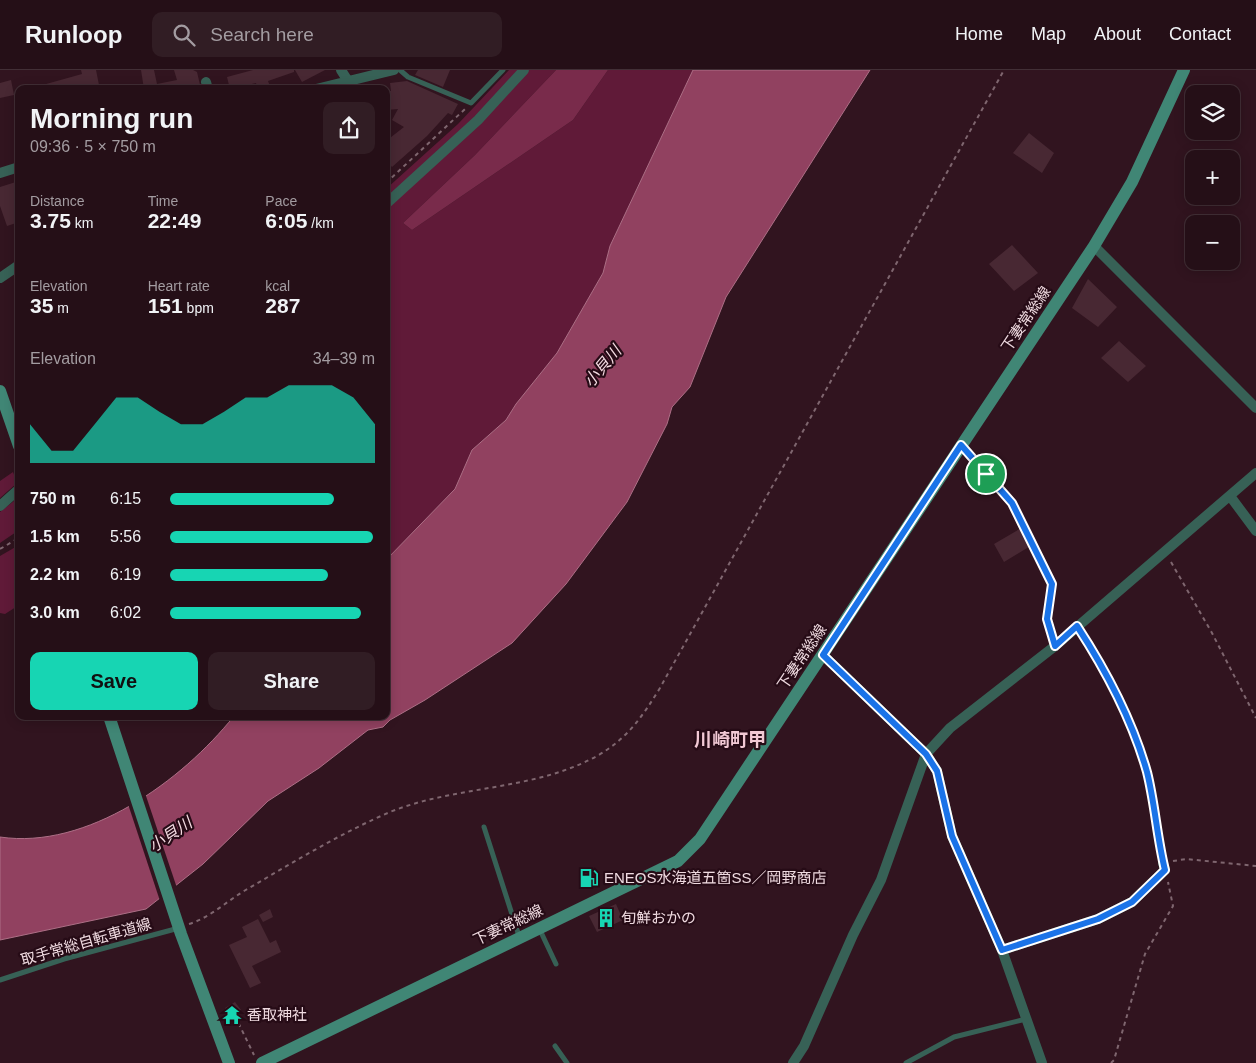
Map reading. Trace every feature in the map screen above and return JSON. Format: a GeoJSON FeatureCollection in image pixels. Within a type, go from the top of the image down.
{"type":"FeatureCollection","features":[{"type":"Feature","properties":{"kind":"main road","name":"下妻常総線"},"geometry":{"type":"LineString","coordinates":[[258,1059],[520,938],[678,861],[700,838],[1094,246],[1132,182],[1184,70]]}},
{"type":"Feature","properties":{"kind":"main road"},"geometry":{"type":"LineString","coordinates":[[0,391],[15,434]]}},
{"type":"Feature","properties":{"kind":"main road"},"geometry":{"type":"LineString","coordinates":[[110,720],[177,922],[229,1063]]}},
{"type":"Feature","properties":{"kind":"street"},"geometry":{"type":"LineString","coordinates":[[341,70],[348,81]]}},
{"type":"Feature","properties":{"kind":"street"},"geometry":{"type":"LineString","coordinates":[[332,85],[394,70]]}},
{"type":"Feature","properties":{"kind":"street"},"geometry":{"type":"LineString","coordinates":[[390,200],[478,120],[524,70]]}},
{"type":"Feature","properties":{"kind":"street"},"geometry":{"type":"LineString","coordinates":[[0,173],[15,168]]}},
{"type":"Feature","properties":{"kind":"street"},"geometry":{"type":"LineString","coordinates":[[1094,246],[1256,408]]}},
{"type":"Feature","properties":{"kind":"street"},"geometry":{"type":"LineString","coordinates":[[0,278],[15,268]]}},
{"type":"Feature","properties":{"kind":"street"},"geometry":{"type":"LineString","coordinates":[[793,1063],[804,1046],[853,935],[881,880],[926,754],[950,728],[1055,646],[1256,473]]}},
{"type":"Feature","properties":{"kind":"street"},"geometry":{"type":"LineString","coordinates":[[0,506],[15,493]]}},
{"type":"Feature","properties":{"kind":"street"},"geometry":{"type":"LineString","coordinates":[[1230,496],[1256,531]]}},
{"type":"Feature","properties":{"kind":"street"},"geometry":{"type":"LineString","coordinates":[[823,655],[926,754],[937,771],[952,836],[1002,950],[1042,1063]]}},
{"type":"Feature","properties":{"kind":"street"},"geometry":{"type":"LineString","coordinates":[[1002,950],[1098,919],[1132,902],[1164,867]]}},
{"type":"Feature","properties":{"kind":"lane"},"geometry":{"type":"LineString","coordinates":[[400,70],[408,77],[471,103],[503,70]]}},
{"type":"Feature","properties":{"kind":"lane"},"geometry":{"type":"LineString","coordinates":[[484,827],[520,938]]}},
{"type":"Feature","properties":{"kind":"lane","name":"取手常総自転車道線"},"geometry":{"type":"LineString","coordinates":[[0,980],[177,922]]}},
{"type":"Feature","properties":{"kind":"lane"},"geometry":{"type":"LineString","coordinates":[[539,928],[556,964]]}},
{"type":"Feature","properties":{"kind":"lane"},"geometry":{"type":"LineString","coordinates":[[906,1063],[954,1037],[1026,1019]]}},
{"type":"Feature","properties":{"kind":"lane"},"geometry":{"type":"LineString","coordinates":[[556,1046],[567,1063]]}},
{"type":"Feature","properties":{"kind":"path"},"geometry":{"type":"LineString","coordinates":[[177,922],[209,914],[232,898],[325,844],[391,812],[417,802],[541,778],[571,768],[598,755],[637,724],[673,665],[1004,70]]}},
{"type":"Feature","properties":{"kind":"path"},"geometry":{"type":"LineString","coordinates":[[390,179],[471,103]]}},
{"type":"Feature","properties":{"kind":"path"},"geometry":{"type":"LineString","coordinates":[[961,445],[1012,503],[1052,584],[1047,619],[1055,646]]}},
{"type":"Feature","properties":{"kind":"path"},"geometry":{"type":"LineString","coordinates":[[0,549],[15,540]]}},
{"type":"Feature","properties":{"kind":"path"},"geometry":{"type":"LineString","coordinates":[[1165,552],[1212,633],[1256,718]]}},
{"type":"Feature","properties":{"kind":"path"},"geometry":{"type":"LineString","coordinates":[[1077,626],[1099,660],[1122,703],[1135,736],[1147,773],[1173,906],[1146,954],[1114,1060],[1111,1063]]}},
{"type":"Feature","properties":{"kind":"path"},"geometry":{"type":"LineString","coordinates":[[1164,867],[1186,859],[1256,866]]}},
{"type":"Feature","properties":{"kind":"path"},"geometry":{"type":"LineString","coordinates":[[235,1016],[258,1059]]}},
{"type":"Feature","properties":{"kind":"shaded area"},"geometry":{"type":"Polygon","coordinates":[[[509,70],[520,70],[463,131],[390,195],[390,185],[458,124],[509,70]]]}},
{"type":"Feature","properties":{"kind":"shaded area"},"geometry":{"type":"Polygon","coordinates":[[[529,70],[556,70],[475,155],[403,223],[412,230],[573,120],[608,70],[693,70],[610,246],[603,273],[557,353],[516,404],[506,420],[472,450],[455,489],[390,556],[390,205],[516,86],[529,70]]]}},
{"type":"Feature","properties":{"kind":"shaded area"},"geometry":{"type":"Polygon","coordinates":[[[556,70],[608,70],[573,120],[412,230],[403,223],[475,155],[556,70]]]}},
{"type":"Feature","properties":{"kind":"shaded area"},"geometry":{"type":"Polygon","coordinates":[[[13,472],[15,485],[0,498],[0,481],[13,472]]]}},
{"type":"Feature","properties":{"kind":"shaded area"},"geometry":{"type":"Polygon","coordinates":[[[15,500],[15,533],[0,543],[0,512],[15,500]]]}},
{"type":"Feature","properties":{"kind":"shaded area"},"geometry":{"type":"Polygon","coordinates":[[[15,547],[15,608],[5,614],[0,613],[0,556],[15,547]]]}},
{"type":"Feature","properties":{"kind":"water","name":"小貝川"},"geometry":{"type":"Polygon","coordinates":[[[693,70],[870,70],[726,297],[690,387],[672,407],[667,424],[627,502],[566,584],[512,643],[425,700],[390,720],[390,556],[455,489],[472,450],[506,420],[516,404],[557,353],[603,273],[610,246],[693,70]]]}},
{"type":"Feature","properties":{"kind":"water","name":"小貝川"},"geometry":{"type":"Polygon","coordinates":[[[230,720],[390,720],[383,727],[368,730],[319,768],[268,801],[203,864],[146,909],[0,940],[0,837],[33,838],[66,833],[99,822],[130,806],[160,786],[188,764],[230,720]]]}},
{"type":"Feature","properties":{"kind":"pier"},"geometry":{"type":"Polygon","coordinates":[[[145,793],[177,888],[160,901],[128,804],[145,793]]]}},
{"type":"Feature","properties":{"kind":"building"},"geometry":{"type":"Polygon","coordinates":[[[81,70],[96,70],[99,85],[43,85],[82,74],[81,70]]]}},
{"type":"Feature","properties":{"kind":"building"},"geometry":{"type":"Polygon","coordinates":[[[141,70],[154,70],[157,84],[177,80],[174,70],[193,70],[197,72],[200,85],[143,85],[141,70]]]}},
{"type":"Feature","properties":{"kind":"building"},"geometry":{"type":"Polygon","coordinates":[[[253,70],[294,70],[294,72],[268,81],[270,85],[257,85],[256,83],[229,85],[227,77],[253,70]]]}},
{"type":"Feature","properties":{"kind":"building"},"geometry":{"type":"Polygon","coordinates":[[[295,70],[325,70],[302,82],[295,70]]]}},
{"type":"Feature","properties":{"kind":"building"},"geometry":{"type":"Polygon","coordinates":[[[418,70],[450,70],[443,87],[415,75],[418,70]]]}},
{"type":"Feature","properties":{"kind":"building"},"geometry":{"type":"Polygon","coordinates":[[[11,80],[14,95],[0,98],[0,83],[11,80]]]}},
{"type":"Feature","properties":{"kind":"building"},"geometry":{"type":"Polygon","coordinates":[[[407,81],[458,104],[452,115],[448,113],[427,136],[392,167],[390,165],[390,138],[404,127],[392,120],[398,109],[390,110],[390,83],[407,81]]]}},
{"type":"Feature","properties":{"kind":"building"},"geometry":{"type":"Polygon","coordinates":[[[1029,133],[1054,153],[1042,173],[1013,153],[1029,133]]]}},
{"type":"Feature","properties":{"kind":"building"},"geometry":{"type":"Polygon","coordinates":[[[15,182],[15,223],[7,226],[0,206],[0,187],[15,182]]]}},
{"type":"Feature","properties":{"kind":"building"},"geometry":{"type":"Polygon","coordinates":[[[1012,245],[1038,273],[1014,291],[989,264],[1012,245]]]}},
{"type":"Feature","properties":{"kind":"building"},"geometry":{"type":"Polygon","coordinates":[[[1088,279],[1117,307],[1098,327],[1072,308],[1088,279]]]}},
{"type":"Feature","properties":{"kind":"building"},"geometry":{"type":"Polygon","coordinates":[[[1119,341],[1146,366],[1128,382],[1101,358],[1119,341]]]}},
{"type":"Feature","properties":{"kind":"building"},"geometry":{"type":"Polygon","coordinates":[[[1028,524],[1037,542],[1004,562],[994,544],[1028,524]]]}},
{"type":"Feature","properties":{"kind":"building","name":"旬鮮おかの"},"geometry":{"type":"Polygon","coordinates":[[[616,904],[623,920],[597,932],[589,916],[616,904]]]}},
{"type":"Feature","properties":{"kind":"building"},"geometry":{"type":"Polygon","coordinates":[[[270,909],[273,917],[263,922],[259,915],[270,909]]]}},
{"type":"Feature","properties":{"kind":"building"},"geometry":{"type":"Polygon","coordinates":[[[258,919],[270,943],[276,940],[281,952],[252,966],[261,983],[250,988],[229,945],[247,937],[242,927],[258,919]]]}},
{"type":"Feature","properties":{"kind":"building"},"geometry":{"type":"Polygon","coordinates":[[[235,1002],[241,1010],[231,1017],[225,1008],[235,1002]]]}},
{"type":"Feature","properties":{"kind":"place","name":"ENEOS水海道五箇SS／岡野商店"},"geometry":{"type":"Point","coordinates":[589,878]}},
{"type":"Feature","properties":{"kind":"place","name":"旬鮮おかの"},"geometry":{"type":"Point","coordinates":[606,918]}},
{"type":"Feature","properties":{"kind":"place","name":"香取神社"},"geometry":{"type":"Point","coordinates":[232,1015]}},
{"type":"Feature","properties":{"kind":"district","name":"川崎町甲"},"geometry":{"type":"Point","coordinates":[730,740]}},
{"type":"Feature","properties":{"kind":"route"},"geometry":{"type":"LineString","coordinates":[[961,445],[986,474],[1012,503],[1052,584],[1047,619],[1055,646],[1077,626],[1099,660],[1122,703],[1147,773],[1165,870],[1132,902],[1098,919],[1002,950],[952,836],[937,771],[926,754],[823,655],[961,445]]}}]}
